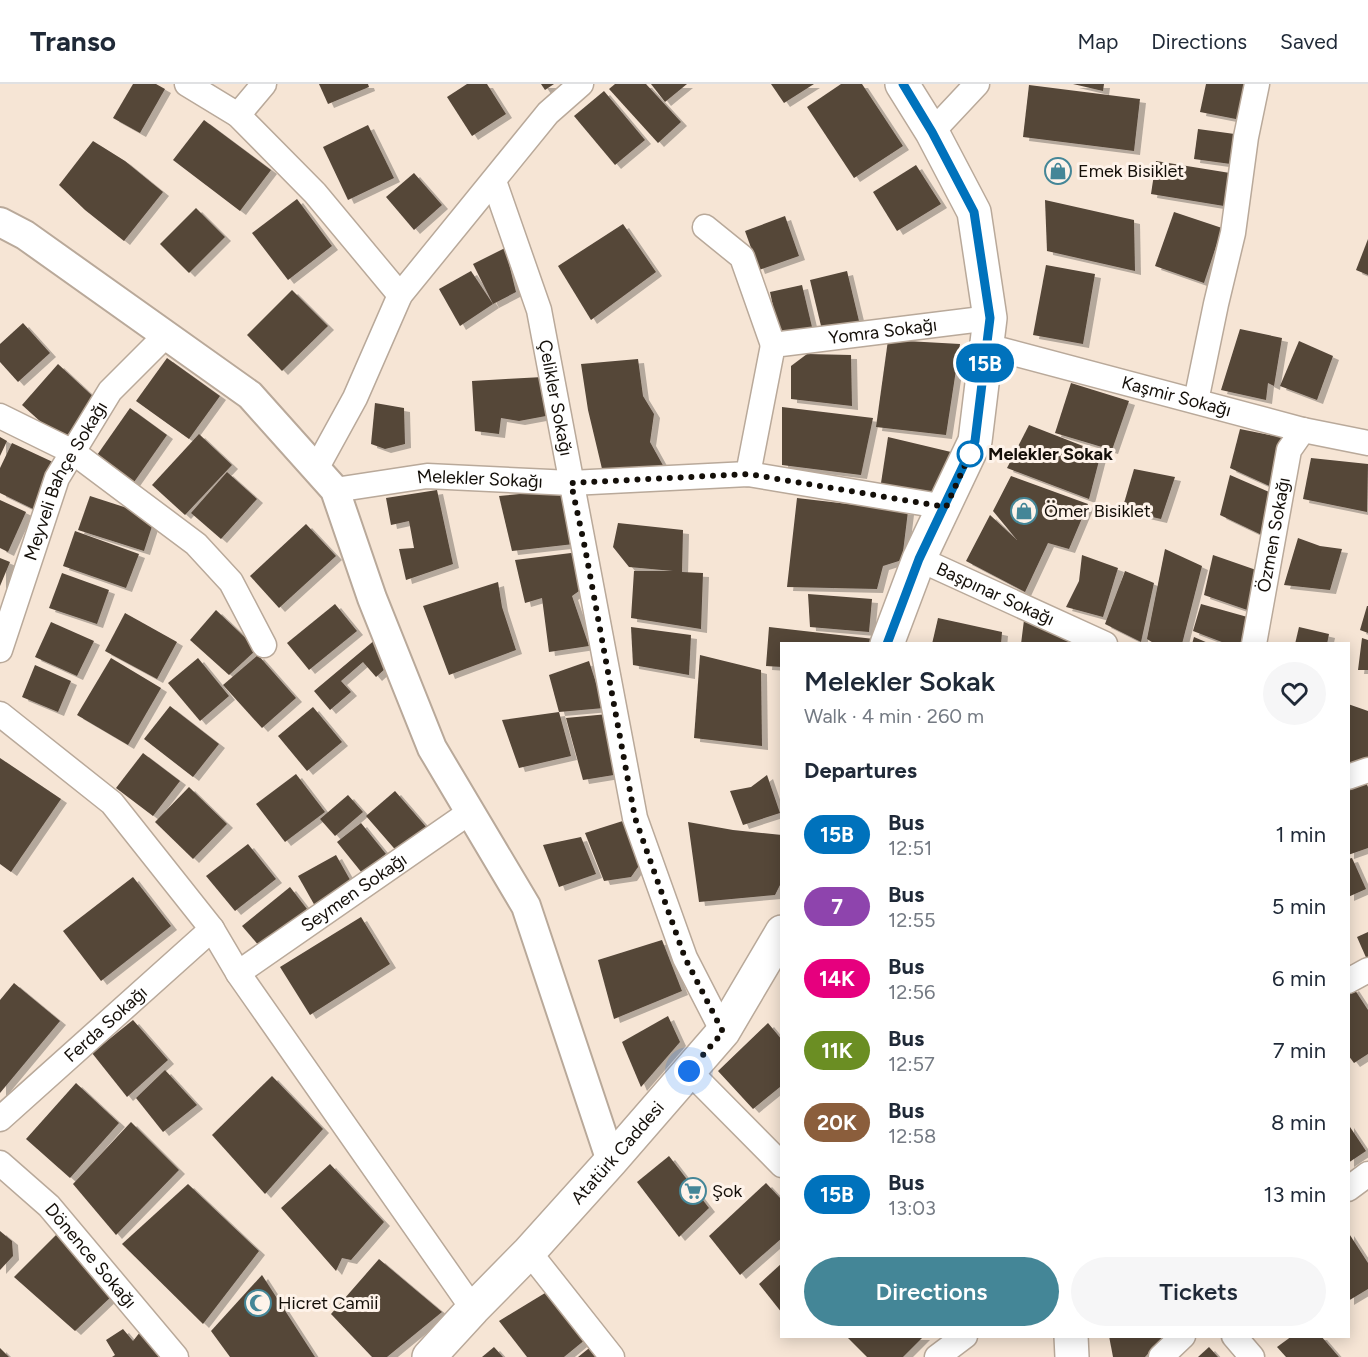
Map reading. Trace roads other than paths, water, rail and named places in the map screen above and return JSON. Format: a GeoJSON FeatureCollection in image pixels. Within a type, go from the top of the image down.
{"type":"FeatureCollection","features":[{"type":"Feature","properties":{"kind":"main road"},"geometry":{"type":"LineString","coordinates":[[888,642],[919,559],[946,507],[975,441],[989,332],[974,212],[932,132],[902,84]]}},
{"type":"Feature","properties":{"kind":"main road","name":"Atatürk Caddesi"},"geometry":{"type":"LineString","coordinates":[[429,1357],[529,1252],[723,1032],[780,935]]}},
{"type":"Feature","properties":{"kind":"main road"},"geometry":{"type":"LineString","coordinates":[[1071,1338],[1072,1357]]}},
{"type":"Feature","properties":{"kind":"street"},"geometry":{"type":"LineString","coordinates":[[187,84],[238,115],[315,194],[400,295]]}},
{"type":"Feature","properties":{"kind":"street"},"geometry":{"type":"LineString","coordinates":[[238,115],[264,84]]}},
{"type":"Feature","properties":{"kind":"street"},"geometry":{"type":"LineString","coordinates":[[316,469],[355,398],[400,295],[549,112],[581,84]]}},
{"type":"Feature","properties":{"kind":"street"},"geometry":{"type":"LineString","coordinates":[[932,132],[977,84]]}},
{"type":"Feature","properties":{"kind":"street"},"geometry":{"type":"LineString","coordinates":[[1196,401],[1233,233],[1248,124],[1257,84]]}},
{"type":"Feature","properties":{"kind":"street","name":"Çelikler Sokağı"},"geometry":{"type":"LineString","coordinates":[[494,181],[539,310],[635,818],[685,958],[723,1032]]}},
{"type":"Feature","properties":{"kind":"street"},"geometry":{"type":"LineString","coordinates":[[0,222],[25,235],[250,395],[335,490],[372,598],[432,748],[526,906],[611,1161]]}},
{"type":"Feature","properties":{"kind":"street"},"geometry":{"type":"LineString","coordinates":[[705,227],[742,257],[773,345],[748,474]]}},
{"type":"Feature","properties":{"kind":"street","name":"Kaşmir Sokağı"},"geometry":{"type":"LineString","coordinates":[[989,332],[1196,401],[1303,430],[1368,443]]}},
{"type":"Feature","properties":{"kind":"street","name":"Yomra Sokağı"},"geometry":{"type":"LineString","coordinates":[[773,345],[989,332]]}},
{"type":"Feature","properties":{"kind":"street","name":"Meyveli Bahçe Sokağı"},"geometry":{"type":"LineString","coordinates":[[0,650],[57,478],[110,391],[166,335]]}},
{"type":"Feature","properties":{"kind":"street"},"geometry":{"type":"LineString","coordinates":[[0,416],[73,452],[196,544],[231,582],[264,645]]}},
{"type":"Feature","properties":{"kind":"street","name":"Özmen Sokağı"},"geometry":{"type":"LineString","coordinates":[[1254,642],[1289,450],[1303,430]]}},
{"type":"Feature","properties":{"kind":"street","name":"Melekler Sokağı"},"geometry":{"type":"LineString","coordinates":[[335,490],[427,477],[571,483],[748,474],[946,507]]}},
{"type":"Feature","properties":{"kind":"street","name":"Başpınar Sokağı"},"geometry":{"type":"LineString","coordinates":[[919,559],[1101,642]]}},
{"type":"Feature","properties":{"kind":"street"},"geometry":{"type":"LineString","coordinates":[[0,714],[112,803],[212,929],[238,973],[473,1309]]}},
{"type":"Feature","properties":{"kind":"street"},"geometry":{"type":"LineString","coordinates":[[1350,776],[1368,770]]}},
{"type":"Feature","properties":{"kind":"street","name":"Seymen Sokağı"},"geometry":{"type":"LineString","coordinates":[[238,973],[470,812]]}},
{"type":"Feature","properties":{"kind":"street","name":"Ferda Sokağı"},"geometry":{"type":"LineString","coordinates":[[0,1119],[212,929]]}},
{"type":"Feature","properties":{"kind":"street"},"geometry":{"type":"LineString","coordinates":[[1350,980],[1368,970]]}},
{"type":"Feature","properties":{"kind":"street"},"geometry":{"type":"LineString","coordinates":[[689,1071],[780,1163]]}},
{"type":"Feature","properties":{"kind":"street","name":"Dönence Sokağı"},"geometry":{"type":"LineString","coordinates":[[0,1163],[49,1206],[176,1357]]}},
{"type":"Feature","properties":{"kind":"street"},"geometry":{"type":"LineString","coordinates":[[1350,1188],[1368,1174]]}},
{"type":"Feature","properties":{"kind":"street"},"geometry":{"type":"LineString","coordinates":[[529,1252],[612,1357]]}},
{"type":"Feature","properties":{"kind":"street"},"geometry":{"type":"LineString","coordinates":[[937,1357],[958,1338]]}},
{"type":"Feature","properties":{"kind":"street"},"geometry":{"type":"LineString","coordinates":[[1161,1357],[1181,1338]]}},
{"type":"Feature","properties":{"kind":"street"},"geometry":{"type":"LineString","coordinates":[[1236,1338],[1252,1357]]}},
{"type":"Feature","properties":{"kind":"place","name":"Emek Bisiklet"},"geometry":{"type":"Point","coordinates":[1058,171]}},
{"type":"Feature","properties":{"kind":"place","name":"Melekler Sokak"},"geometry":{"type":"Point","coordinates":[970,454]}},
{"type":"Feature","properties":{"kind":"place","name":"Ömer Bisiklet"},"geometry":{"type":"Point","coordinates":[1024,511]}},
{"type":"Feature","properties":{"kind":"place","name":"Şok"},"geometry":{"type":"Point","coordinates":[693,1191]}},
{"type":"Feature","properties":{"kind":"place","name":"Hicret Camii"},"geometry":{"type":"Point","coordinates":[258,1303]}}]}
